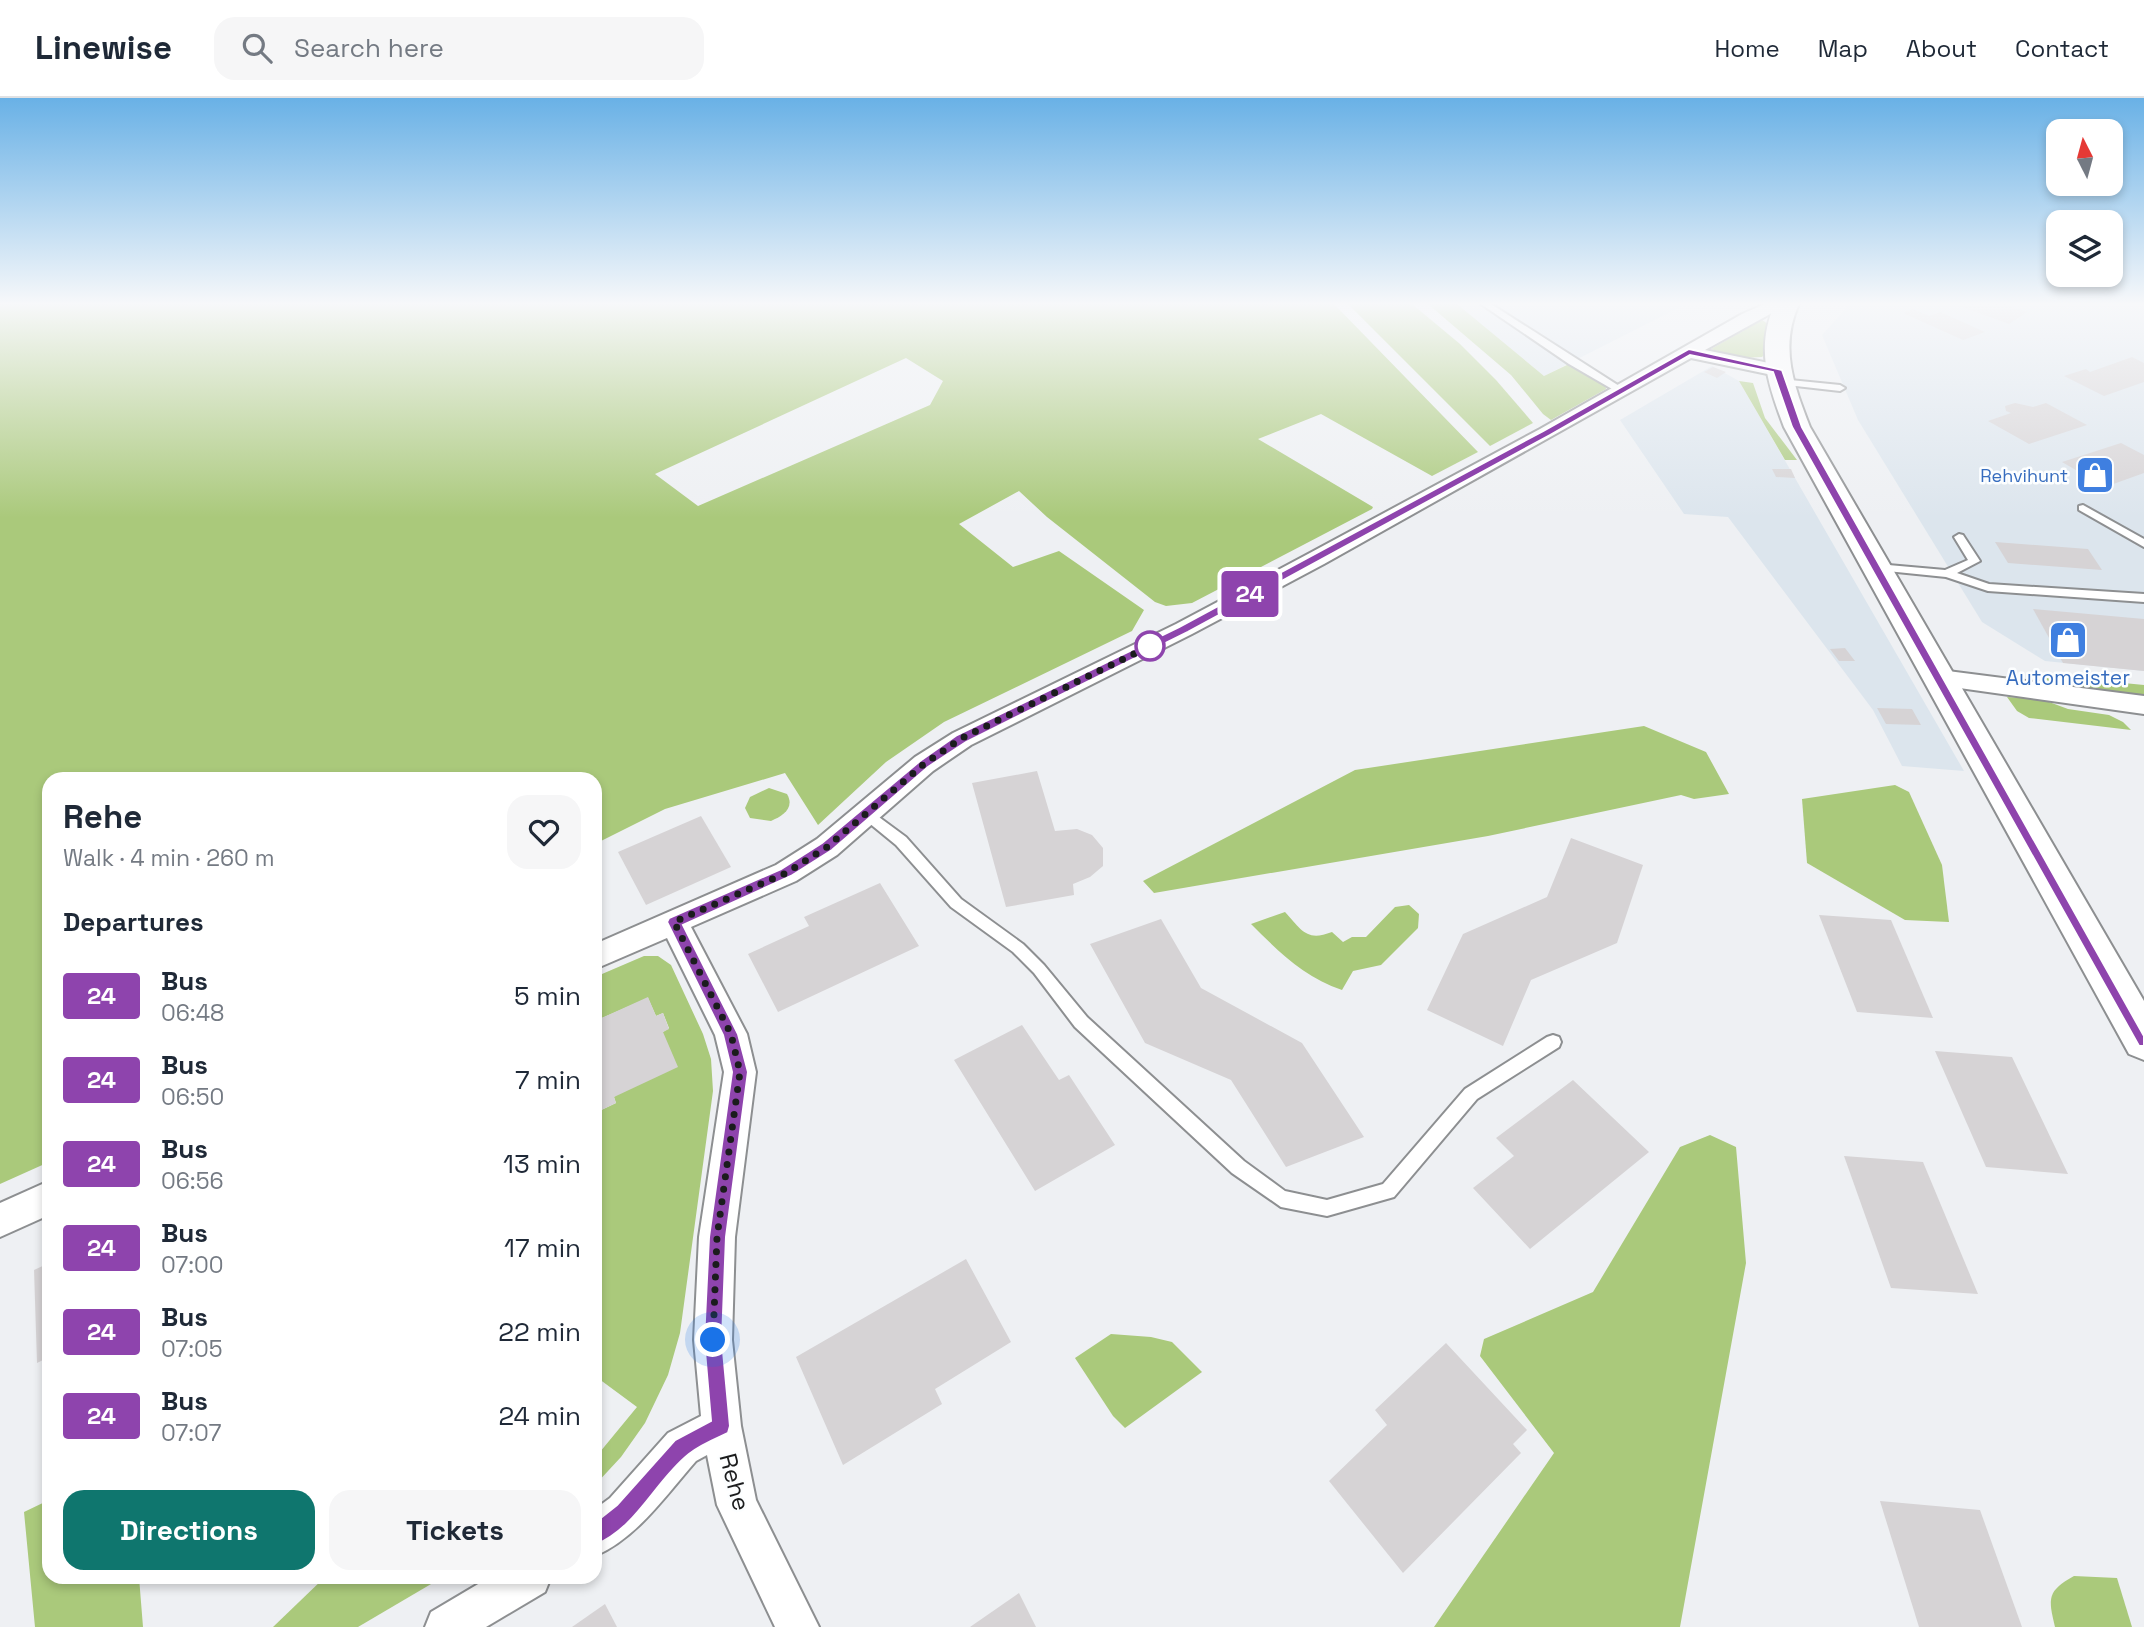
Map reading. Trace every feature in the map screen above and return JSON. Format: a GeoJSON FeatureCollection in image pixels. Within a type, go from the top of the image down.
{"type":"FeatureCollection","features":[{"type":"Feature","properties":{"kind":"main road"},"geometry":{"type":"LineString","coordinates":[[1779,376],[1797,427],[2144,1041]]}},
{"type":"Feature","properties":{"kind":"street"},"geometry":{"type":"LineString","coordinates":[[602,954],[786,873],[827,847],[924,764],[962,738],[1184,629],[1649,375]]}},
{"type":"Feature","properties":{"kind":"street"},"geometry":{"type":"LineString","coordinates":[[1940,678],[2144,705]]}},
{"type":"Feature","properties":{"kind":"street","name":"Rehe"},"geometry":{"type":"LineString","coordinates":[[674,922],[731,1034],[740,1072],[717,1237],[713,1340],[721,1426],[737,1505],[799,1627]]}},
{"type":"Feature","properties":{"kind":"street"},"geometry":{"type":"LineString","coordinates":[[0,1220],[42,1201]]}},
{"type":"Feature","properties":{"kind":"street"},"geometry":{"type":"LineString","coordinates":[[602,1529],[624,1512],[682,1447],[721,1426]]}},
{"type":"Feature","properties":{"kind":"street"},"geometry":{"type":"LineString","coordinates":[[446,1627],[518,1584]]}},
{"type":"Feature","properties":{"kind":"lane"},"geometry":{"type":"LineString","coordinates":[[1595,375],[1622,391]]}},
{"type":"Feature","properties":{"kind":"lane"},"geometry":{"type":"LineString","coordinates":[[1779,376],[1840,388]]}},
{"type":"Feature","properties":{"kind":"lane"},"geometry":{"type":"LineString","coordinates":[[2083,508],[2144,544]]}},
{"type":"Feature","properties":{"kind":"lane"},"geometry":{"type":"LineString","coordinates":[[1947,574],[1974,561],[1959,537]]}},
{"type":"Feature","properties":{"kind":"lane"},"geometry":{"type":"LineString","coordinates":[[1877,567],[1947,574],[1988,587],[2144,598]]}},
{"type":"Feature","properties":{"kind":"lane"},"geometry":{"type":"LineString","coordinates":[[868,814],[901,841],[956,903],[1025,955],[1080,1022],[1238,1167],[1281,1199],[1326,1208],[1388,1191],[1471,1094],[1553,1042]]}},
{"type":"Feature","properties":{"kind":"shaded area"},"geometry":{"type":"Polygon","coordinates":[[[1696,375],[1729,375],[1739,381],[1964,771],[1902,766],[1873,710],[1728,517],[1684,514],[1620,420],[1696,375]]]}},
{"type":"Feature","properties":{"kind":"shaded area"},"geometry":{"type":"Polygon","coordinates":[[[1839,375],[2144,375],[2144,671],[2045,661],[1982,622],[1858,420],[1839,375]]]}},
{"type":"Feature","properties":{"kind":"green space"},"geometry":{"type":"Polygon","coordinates":[[[0,375],[868,375],[655,474],[698,506],[930,405],[943,381],[934,375],[1403,375],[1478,452],[1432,476],[1321,414],[1258,439],[1373,507],[1192,603],[1166,606],[1155,602],[1047,517],[1019,491],[959,524],[1013,567],[1059,551],[1144,610],[1132,631],[944,722],[886,762],[818,825],[785,773],[665,809],[602,840],[602,772],[42,772],[42,1165],[0,1184],[0,375]]]}},
{"type":"Feature","properties":{"kind":"green space"},"geometry":{"type":"Polygon","coordinates":[[[1419,375],[1491,375],[1533,423],[1490,446],[1419,375]]]}},
{"type":"Feature","properties":{"kind":"green space"},"geometry":{"type":"Polygon","coordinates":[[[1511,375],[1591,375],[1605,383],[1606,389],[1551,420],[1511,375]]]}},
{"type":"Feature","properties":{"kind":"green space"},"geometry":{"type":"Polygon","coordinates":[[[1739,381],[1753,383],[1765,418],[1797,460],[1785,460],[1739,381]]]}},
{"type":"Feature","properties":{"kind":"green space"},"geometry":{"type":"Polygon","coordinates":[[[2042,675],[2144,685],[2144,696],[2050,683],[2042,675]]]}},
{"type":"Feature","properties":{"kind":"green space"},"geometry":{"type":"Polygon","coordinates":[[[2007,697],[2041,699],[2068,709],[2109,715],[2123,722],[2131,730],[2029,718],[2017,711],[2007,697]]]}},
{"type":"Feature","properties":{"kind":"green space"},"geometry":{"type":"Polygon","coordinates":[[[1644,726],[1706,752],[1729,794],[1694,799],[1681,795],[1488,836],[1154,893],[1143,881],[1355,770],[1644,726]]]}},
{"type":"Feature","properties":{"kind":"green space"},"geometry":{"type":"Polygon","coordinates":[[[1895,785],[1909,792],[1942,865],[1949,922],[1905,920],[1807,863],[1802,799],[1895,785]]]}},
{"type":"Feature","properties":{"kind":"green space"},"geometry":{"type":"Polygon","coordinates":[[[769,788],[787,794],[789,807],[780,817],[771,821],[750,818],[745,808],[750,797],[769,788]]]}},
{"type":"Feature","properties":{"kind":"green space"},"geometry":{"type":"Polygon","coordinates":[[[1409,905],[1419,914],[1418,928],[1381,965],[1353,971],[1342,990],[1304,971],[1251,924],[1285,912],[1300,929],[1310,935],[1332,932],[1343,942],[1352,937],[1366,937],[1395,907],[1409,905]]]}},
{"type":"Feature","properties":{"kind":"green space"},"geometry":{"type":"Polygon","coordinates":[[[644,956],[658,956],[671,965],[703,1034],[711,1059],[713,1091],[680,1333],[668,1375],[645,1423],[621,1457],[602,1477],[602,1450],[637,1407],[602,1381],[602,1110],[616,1103],[614,1097],[663,1032],[669,1028],[663,1013],[656,1016],[648,998],[602,1018],[602,974],[644,956]]]}},
{"type":"Feature","properties":{"kind":"green space"},"geometry":{"type":"Polygon","coordinates":[[[1710,1135],[1736,1147],[1746,1263],[1680,1627],[1434,1627],[1554,1453],[1480,1356],[1484,1339],[1593,1292],[1680,1147],[1710,1135]]]}},
{"type":"Feature","properties":{"kind":"green space"},"geometry":{"type":"Polygon","coordinates":[[[1111,1334],[1151,1337],[1172,1342],[1202,1372],[1125,1428],[1113,1416],[1075,1358],[1111,1334]]]}},
{"type":"Feature","properties":{"kind":"green space"},"geometry":{"type":"Polygon","coordinates":[[[42,1503],[42,1584],[140,1584],[143,1627],[35,1627],[24,1512],[42,1503]]]}},
{"type":"Feature","properties":{"kind":"green space"},"geometry":{"type":"Polygon","coordinates":[[[2074,1576],[2117,1578],[2132,1627],[2055,1627],[2051,1609],[2052,1596],[2059,1586],[2074,1576]]]}},
{"type":"Feature","properties":{"kind":"green space"},"geometry":{"type":"Polygon","coordinates":[[[318,1584],[431,1584],[358,1627],[273,1627],[318,1584]]]}},
{"type":"Feature","properties":{"kind":"building"},"geometry":{"type":"Polygon","coordinates":[[[2144,375],[2144,382],[2104,396],[2064,376],[2144,375]]]}},
{"type":"Feature","properties":{"kind":"building"},"geometry":{"type":"Polygon","coordinates":[[[2015,403],[2033,407],[2046,403],[2087,425],[2029,444],[1988,421],[2011,413],[2006,411],[2005,406],[2015,403]]]}},
{"type":"Feature","properties":{"kind":"building"},"geometry":{"type":"Polygon","coordinates":[[[2121,443],[2144,455],[2144,473],[2105,487],[2062,462],[2121,443]]]}},
{"type":"Feature","properties":{"kind":"building"},"geometry":{"type":"Polygon","coordinates":[[[1772,469],[1791,469],[1795,478],[1776,477],[1772,469]]]}},
{"type":"Feature","properties":{"kind":"building"},"geometry":{"type":"Polygon","coordinates":[[[1995,542],[2088,549],[2102,570],[2008,563],[1995,542]]]}},
{"type":"Feature","properties":{"kind":"building"},"geometry":{"type":"Polygon","coordinates":[[[2033,609],[2144,619],[2144,671],[2063,663],[2033,609]]]}},
{"type":"Feature","properties":{"kind":"building"},"geometry":{"type":"Polygon","coordinates":[[[1845,648],[1855,661],[1839,661],[1830,649],[1845,648]]]}},
{"type":"Feature","properties":{"kind":"building"},"geometry":{"type":"Polygon","coordinates":[[[1877,708],[1912,709],[1921,725],[1886,724],[1877,708]]]}},
{"type":"Feature","properties":{"kind":"building"},"geometry":{"type":"Polygon","coordinates":[[[1037,771],[1055,831],[1077,829],[1092,835],[1103,848],[1103,866],[1090,877],[1073,884],[1074,895],[1006,907],[972,783],[1037,771]]]}},
{"type":"Feature","properties":{"kind":"building"},"geometry":{"type":"Polygon","coordinates":[[[701,816],[731,867],[646,905],[618,852],[701,816]]]}},
{"type":"Feature","properties":{"kind":"building"},"geometry":{"type":"Polygon","coordinates":[[[1571,838],[1643,865],[1617,943],[1531,980],[1503,1046],[1427,1010],[1463,934],[1547,897],[1571,838]]]}},
{"type":"Feature","properties":{"kind":"building"},"geometry":{"type":"Polygon","coordinates":[[[880,883],[919,946],[778,1012],[748,954],[809,926],[804,917],[880,883]]]}},
{"type":"Feature","properties":{"kind":"building"},"geometry":{"type":"Polygon","coordinates":[[[1819,915],[1891,920],[1933,1018],[1857,1012],[1819,915]]]}},
{"type":"Feature","properties":{"kind":"building"},"geometry":{"type":"Polygon","coordinates":[[[1161,919],[1201,988],[1302,1043],[1364,1137],[1286,1167],[1231,1080],[1145,1043],[1090,944],[1161,919]]]}},
{"type":"Feature","properties":{"kind":"building"},"geometry":{"type":"Polygon","coordinates":[[[648,997],[656,1016],[663,1013],[669,1029],[663,1032],[678,1067],[614,1097],[616,1103],[602,1110],[602,1018],[648,997]]]}},
{"type":"Feature","properties":{"kind":"building"},"geometry":{"type":"Polygon","coordinates":[[[1022,1025],[1059,1080],[1069,1075],[1115,1145],[1035,1191],[954,1060],[1022,1025]]]}},
{"type":"Feature","properties":{"kind":"building"},"geometry":{"type":"Polygon","coordinates":[[[1935,1051],[2012,1057],[2068,1174],[1986,1167],[1935,1051]]]}},
{"type":"Feature","properties":{"kind":"building"},"geometry":{"type":"Polygon","coordinates":[[[1573,1080],[1649,1152],[1530,1249],[1473,1188],[1514,1156],[1496,1138],[1573,1080]]]}},
{"type":"Feature","properties":{"kind":"building"},"geometry":{"type":"Polygon","coordinates":[[[1844,1156],[1923,1162],[1978,1294],[1891,1288],[1844,1156]]]}},
{"type":"Feature","properties":{"kind":"building"},"geometry":{"type":"Polygon","coordinates":[[[966,1259],[1011,1342],[935,1389],[942,1404],[843,1465],[796,1357],[966,1259]]]}},
{"type":"Feature","properties":{"kind":"building"},"geometry":{"type":"Polygon","coordinates":[[[42,1266],[42,1360],[37,1363],[34,1270],[42,1266]]]}},
{"type":"Feature","properties":{"kind":"building"},"geometry":{"type":"Polygon","coordinates":[[[1446,1343],[1527,1430],[1513,1444],[1521,1453],[1403,1573],[1329,1481],[1387,1425],[1375,1410],[1446,1343]]]}},
{"type":"Feature","properties":{"kind":"building"},"geometry":{"type":"Polygon","coordinates":[[[1880,1501],[1980,1510],[2022,1627],[1919,1627],[1880,1501]]]}},
{"type":"Feature","properties":{"kind":"building"},"geometry":{"type":"Polygon","coordinates":[[[1019,1593],[1036,1627],[970,1627],[1019,1593]]]}},
{"type":"Feature","properties":{"kind":"building"},"geometry":{"type":"Polygon","coordinates":[[[605,1604],[617,1627],[572,1627],[605,1604]]]}},
{"type":"Feature","properties":{"kind":"bus line","name":"24"},"geometry":{"type":"LineString","coordinates":[[602,1529],[624,1512],[682,1447],[721,1426],[713,1340],[717,1237],[740,1072],[731,1034],[674,922],[786,873],[827,847],[924,764],[962,738],[1184,629],[1547,433],[1648,375]]}},
{"type":"Feature","properties":{"kind":"bus line","name":"24"},"geometry":{"type":"LineString","coordinates":[[1778,375],[1797,427],[2144,1041]]}},
{"type":"Feature","properties":{"kind":"place","name":"Rehvihunt"},"geometry":{"type":"Point","coordinates":[2095,475]}},
{"type":"Feature","properties":{"kind":"place","name":"Automeister"},"geometry":{"type":"Point","coordinates":[2068,640]}},
{"type":"Feature","properties":{"kind":"route"},"geometry":{"type":"LineString","coordinates":[[713,1340],[717,1237],[740,1072],[731,1034],[674,922],[786,873],[827,847],[924,764],[962,738],[1150,646]]}}]}
